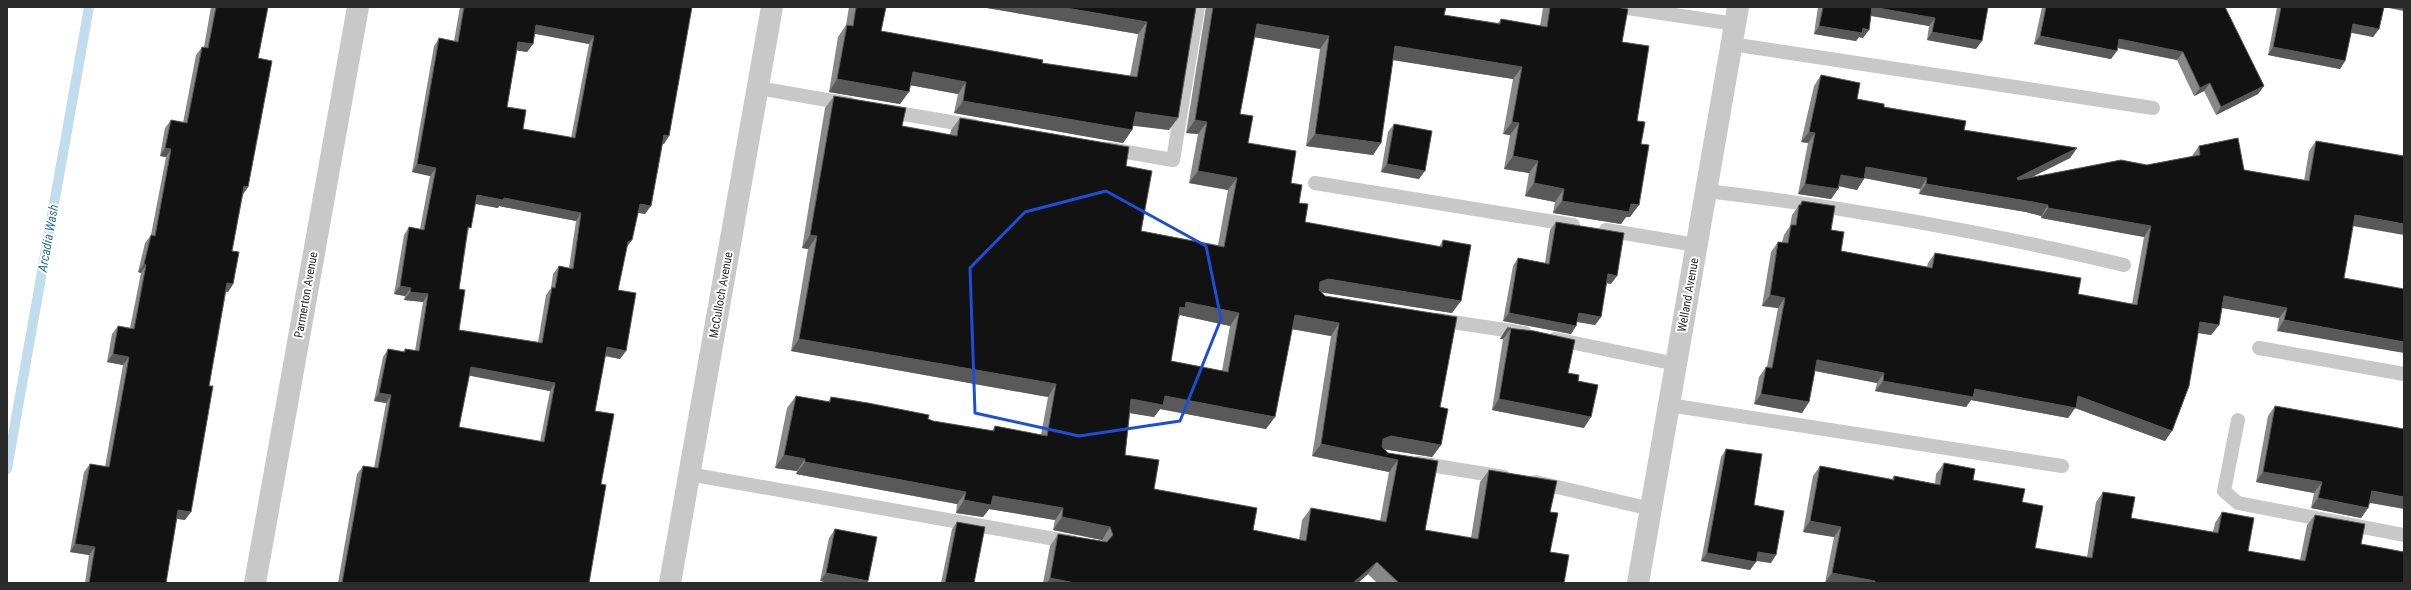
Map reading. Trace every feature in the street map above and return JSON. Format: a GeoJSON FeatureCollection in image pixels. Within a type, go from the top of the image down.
{"type":"FeatureCollection","features":[{"type":"Feature","properties":{"kind":"street","name":"Parmerton Avenue"},"geometry":{"type":"LineString","coordinates":[[255,583],[358,7]]}},
{"type":"Feature","properties":{"kind":"street","name":"McCulloch Avenue"},"geometry":{"type":"LineString","coordinates":[[670,583],[772,7]]}},
{"type":"Feature","properties":{"kind":"street","name":"Welland Avenue"},"geometry":{"type":"LineString","coordinates":[[1638,583],[1734,25]]}},
{"type":"Feature","properties":{"kind":"lane"},"geometry":{"type":"LineString","coordinates":[[1095,147],[1174,160],[1198,7]]}},
{"type":"Feature","properties":{"kind":"lane"},"geometry":{"type":"LineString","coordinates":[[1621,7],[1734,25],[2153,108]]}},
{"type":"Feature","properties":{"kind":"lane"},"geometry":{"type":"LineString","coordinates":[[758,88],[985,128]]}},
{"type":"Feature","properties":{"kind":"lane"},"geometry":{"type":"LineString","coordinates":[[1315,183],[1696,245]]}},
{"type":"Feature","properties":{"kind":"lane"},"geometry":{"type":"LineString","coordinates":[[1706,191],[1801,202],[1907,219],[1989,235],[2124,265]]}},
{"type":"Feature","properties":{"kind":"lane"},"geometry":{"type":"LineString","coordinates":[[1427,318],[1540,336],[1676,364]]}},
{"type":"Feature","properties":{"kind":"lane"},"geometry":{"type":"LineString","coordinates":[[2259,348],[2404,374]]}},
{"type":"Feature","properties":{"kind":"lane"},"geometry":{"type":"LineString","coordinates":[[1669,405],[2062,466]]}},
{"type":"Feature","properties":{"kind":"lane"},"geometry":{"type":"LineString","coordinates":[[2238,420],[2224,491],[2238,503],[2404,535]]}},
{"type":"Feature","properties":{"kind":"lane"},"geometry":{"type":"LineString","coordinates":[[1404,460],[1543,484],[1651,509]]}},
{"type":"Feature","properties":{"kind":"lane"},"geometry":{"type":"LineString","coordinates":[[689,474],[1088,545]]}},
{"type":"Feature","properties":{"kind":"highlighted area"},"geometry":{"type":"Polygon","coordinates":[[[1106,191],[1206,246],[1221,319],[1180,421],[1079,436],[975,413],[970,268],[1025,212],[1106,191]]]}},
{"type":"Feature","properties":{"kind":"building"},"geometry":{"type":"Polygon","coordinates":[[[216,7],[268,7],[258,58],[272,61],[248,187],[244,186],[232,251],[239,252],[233,284],[227,283],[209,386],[213,386],[191,512],[178,510],[166,583],[89,583],[95,547],[75,544],[90,464],[109,467],[129,357],[113,354],[118,326],[134,329],[146,265],[144,264],[151,235],[155,236],[171,149],[165,148],[171,120],[187,123],[202,47],[208,48],[216,7]]]}},
{"type":"Feature","properties":{"kind":"building"},"geometry":{"type":"Polygon","coordinates":[[[464,7],[692,7],[669,136],[664,135],[651,206],[640,204],[632,240],[628,242],[618,290],[636,293],[626,351],[607,347],[595,411],[614,414],[601,484],[606,485],[589,583],[342,583],[363,466],[378,468],[391,395],[379,393],[388,349],[405,352],[405,349],[419,351],[428,294],[410,292],[411,288],[400,286],[409,227],[424,230],[436,168],[417,164],[439,38],[458,42],[464,7]],[[536,25],[533,44],[518,42],[507,107],[526,110],[523,129],[575,138],[594,36],[536,25]],[[477,195],[471,228],[468,227],[459,289],[465,290],[459,330],[542,343],[552,287],[555,288],[559,266],[573,269],[581,213],[504,198],[503,200],[477,195]],[[471,367],[459,427],[544,442],[555,383],[471,367]]]}},
{"type":"Feature","properties":{"kind":"building"},"geometry":{"type":"Polygon","coordinates":[[[856,7],[886,7],[881,31],[1043,60],[1042,63],[1137,77],[1147,22],[1061,7],[1196,7],[1178,118],[1136,112],[1132,130],[963,101],[966,82],[913,72],[909,92],[837,79],[847,25],[853,26],[856,7]]]}},
{"type":"Feature","properties":{"kind":"building"},"geometry":{"type":"Polygon","coordinates":[[[1213,7],[1446,7],[1444,15],[1500,24],[1501,19],[1547,27],[1550,7],[1616,7],[1628,9],[1622,42],[1649,46],[1637,121],[1645,122],[1641,144],[1649,145],[1639,205],[1631,204],[1629,212],[1562,201],[1564,189],[1534,183],[1538,161],[1513,156],[1519,123],[1512,122],[1522,67],[1395,46],[1381,143],[1315,134],[1329,36],[1257,24],[1240,114],[1253,116],[1248,143],[1296,151],[1291,183],[1302,185],[1299,203],[1308,204],[1305,222],[1442,247],[1443,240],[1471,245],[1461,301],[1328,279],[1320,282],[1319,290],[1325,296],[1457,317],[1440,407],[1448,409],[1441,445],[1391,436],[1383,439],[1382,447],[1388,453],[1438,461],[1425,530],[1478,539],[1489,470],[1557,481],[1550,512],[1558,513],[1550,552],[1569,555],[1564,583],[1399,583],[1377,562],[1353,583],[1075,583],[1050,578],[1058,534],[1107,542],[1113,535],[1110,527],[1062,517],[1063,508],[993,496],[991,505],[964,500],[966,492],[805,462],[805,459],[784,455],[796,396],[830,402],[831,397],[929,415],[928,419],[933,421],[994,431],[995,426],[1047,436],[1056,384],[799,339],[817,236],[810,235],[834,96],[906,108],[902,126],[957,136],[960,118],[1129,147],[1126,166],[1152,171],[1141,231],[1224,247],[1237,178],[1198,171],[1207,122],[1195,120],[1213,7]],[[1186,302],[1185,308],[1180,307],[1171,361],[1228,372],[1239,313],[1186,302]],[[1295,315],[1275,417],[1165,396],[1163,405],[1131,399],[1125,455],[1159,460],[1154,489],[1257,508],[1253,530],[1306,541],[1311,508],[1386,522],[1398,460],[1321,444],[1339,323],[1295,315]]]}},
{"type":"Feature","properties":{"kind":"building"},"geometry":{"type":"Polygon","coordinates":[[[1823,7],[1872,7],[1869,30],[1863,28],[1862,33],[1819,26],[1823,7]]]}},
{"type":"Feature","properties":{"kind":"building"},"geometry":{"type":"Polygon","coordinates":[[[1872,7],[1988,7],[1982,41],[1932,32],[1935,18],[1872,7]]]}},
{"type":"Feature","properties":{"kind":"building"},"geometry":{"type":"Polygon","coordinates":[[[2046,7],[2225,7],[2264,86],[2221,107],[2210,83],[2200,88],[2183,52],[2119,39],[2117,51],[2040,36],[2046,7]]]}},
{"type":"Feature","properties":{"kind":"building"},"geometry":{"type":"Polygon","coordinates":[[[2281,7],[2384,7],[2379,29],[2353,24],[2345,61],[2273,47],[2281,7]]]}},
{"type":"Feature","properties":{"kind":"building"},"geometry":{"type":"Polygon","coordinates":[[[1821,75],[1860,83],[1857,99],[1884,104],[1884,107],[1966,121],[1964,130],[2077,148],[2017,178],[2018,180],[2121,160],[2147,165],[2200,155],[2199,146],[2238,138],[2244,170],[2309,181],[2316,141],[2404,156],[2404,224],[2355,215],[2344,278],[2404,289],[2404,342],[2284,320],[2287,308],[2224,296],[2219,325],[2200,322],[2189,386],[2172,431],[2078,396],[2076,408],[1975,389],[1973,397],[1883,381],[1884,373],[1817,360],[1809,402],[1761,394],[1766,367],[1772,368],[1785,298],[1770,295],[1778,242],[1788,243],[1791,225],[1796,225],[1799,205],[1801,205],[1802,201],[1835,206],[1831,230],[1844,232],[1841,251],[1932,268],[1935,253],[2081,278],[2078,294],[2137,305],[2151,226],[2048,208],[2048,205],[2033,202],[1926,184],[1927,178],[1866,167],[1864,179],[1841,175],[1838,189],[1805,184],[1815,133],[1809,132],[1821,75]]]}},
{"type":"Feature","properties":{"kind":"building"},"geometry":{"type":"Polygon","coordinates":[[[1394,124],[1432,131],[1425,171],[1387,164],[1394,124]]]}},
{"type":"Feature","properties":{"kind":"building"},"geometry":{"type":"Polygon","coordinates":[[[1556,222],[1624,233],[1617,276],[1608,274],[1601,317],[1579,313],[1576,326],[1509,313],[1518,258],[1549,264],[1556,222]]]}},
{"type":"Feature","properties":{"kind":"building"},"geometry":{"type":"Polygon","coordinates":[[[1511,328],[1534,331],[1575,340],[1568,373],[1579,375],[1578,381],[1598,385],[1591,417],[1499,399],[1511,328]]]}},
{"type":"Feature","properties":{"kind":"building"},"geometry":{"type":"Polygon","coordinates":[[[2275,406],[2404,429],[2404,497],[2372,491],[2368,508],[2318,498],[2322,482],[2263,472],[2275,406]]]}},
{"type":"Feature","properties":{"kind":"building"},"geometry":{"type":"Polygon","coordinates":[[[1726,449],[1762,454],[1754,505],[1784,511],[1776,555],[1758,552],[1756,562],[1707,553],[1726,449]]]}},
{"type":"Feature","properties":{"kind":"building"},"geometry":{"type":"Polygon","coordinates":[[[1944,463],[1975,469],[1973,480],[2025,489],[2022,502],[2043,506],[2035,548],[2092,558],[2103,492],[2135,497],[2131,518],[2218,533],[2222,512],[2254,518],[2248,551],[2305,561],[2315,515],[2365,524],[2361,544],[2404,552],[2404,583],[1875,583],[1875,581],[1832,573],[1841,527],[1810,521],[1820,466],[1894,480],[1894,476],[1940,485],[1944,463]]]}},
{"type":"Feature","properties":{"kind":"building"},"geometry":{"type":"Polygon","coordinates":[[[957,522],[985,527],[974,583],[945,583],[957,522]]]}},
{"type":"Feature","properties":{"kind":"building"},"geometry":{"type":"Polygon","coordinates":[[[835,529],[877,537],[868,581],[826,573],[835,529]]]}},
{"type":"Feature","properties":{"kind":"waterway","name":"Arcadia Wash"},"geometry":{"type":"LineString","coordinates":[[7,469],[89,7]]}}]}
